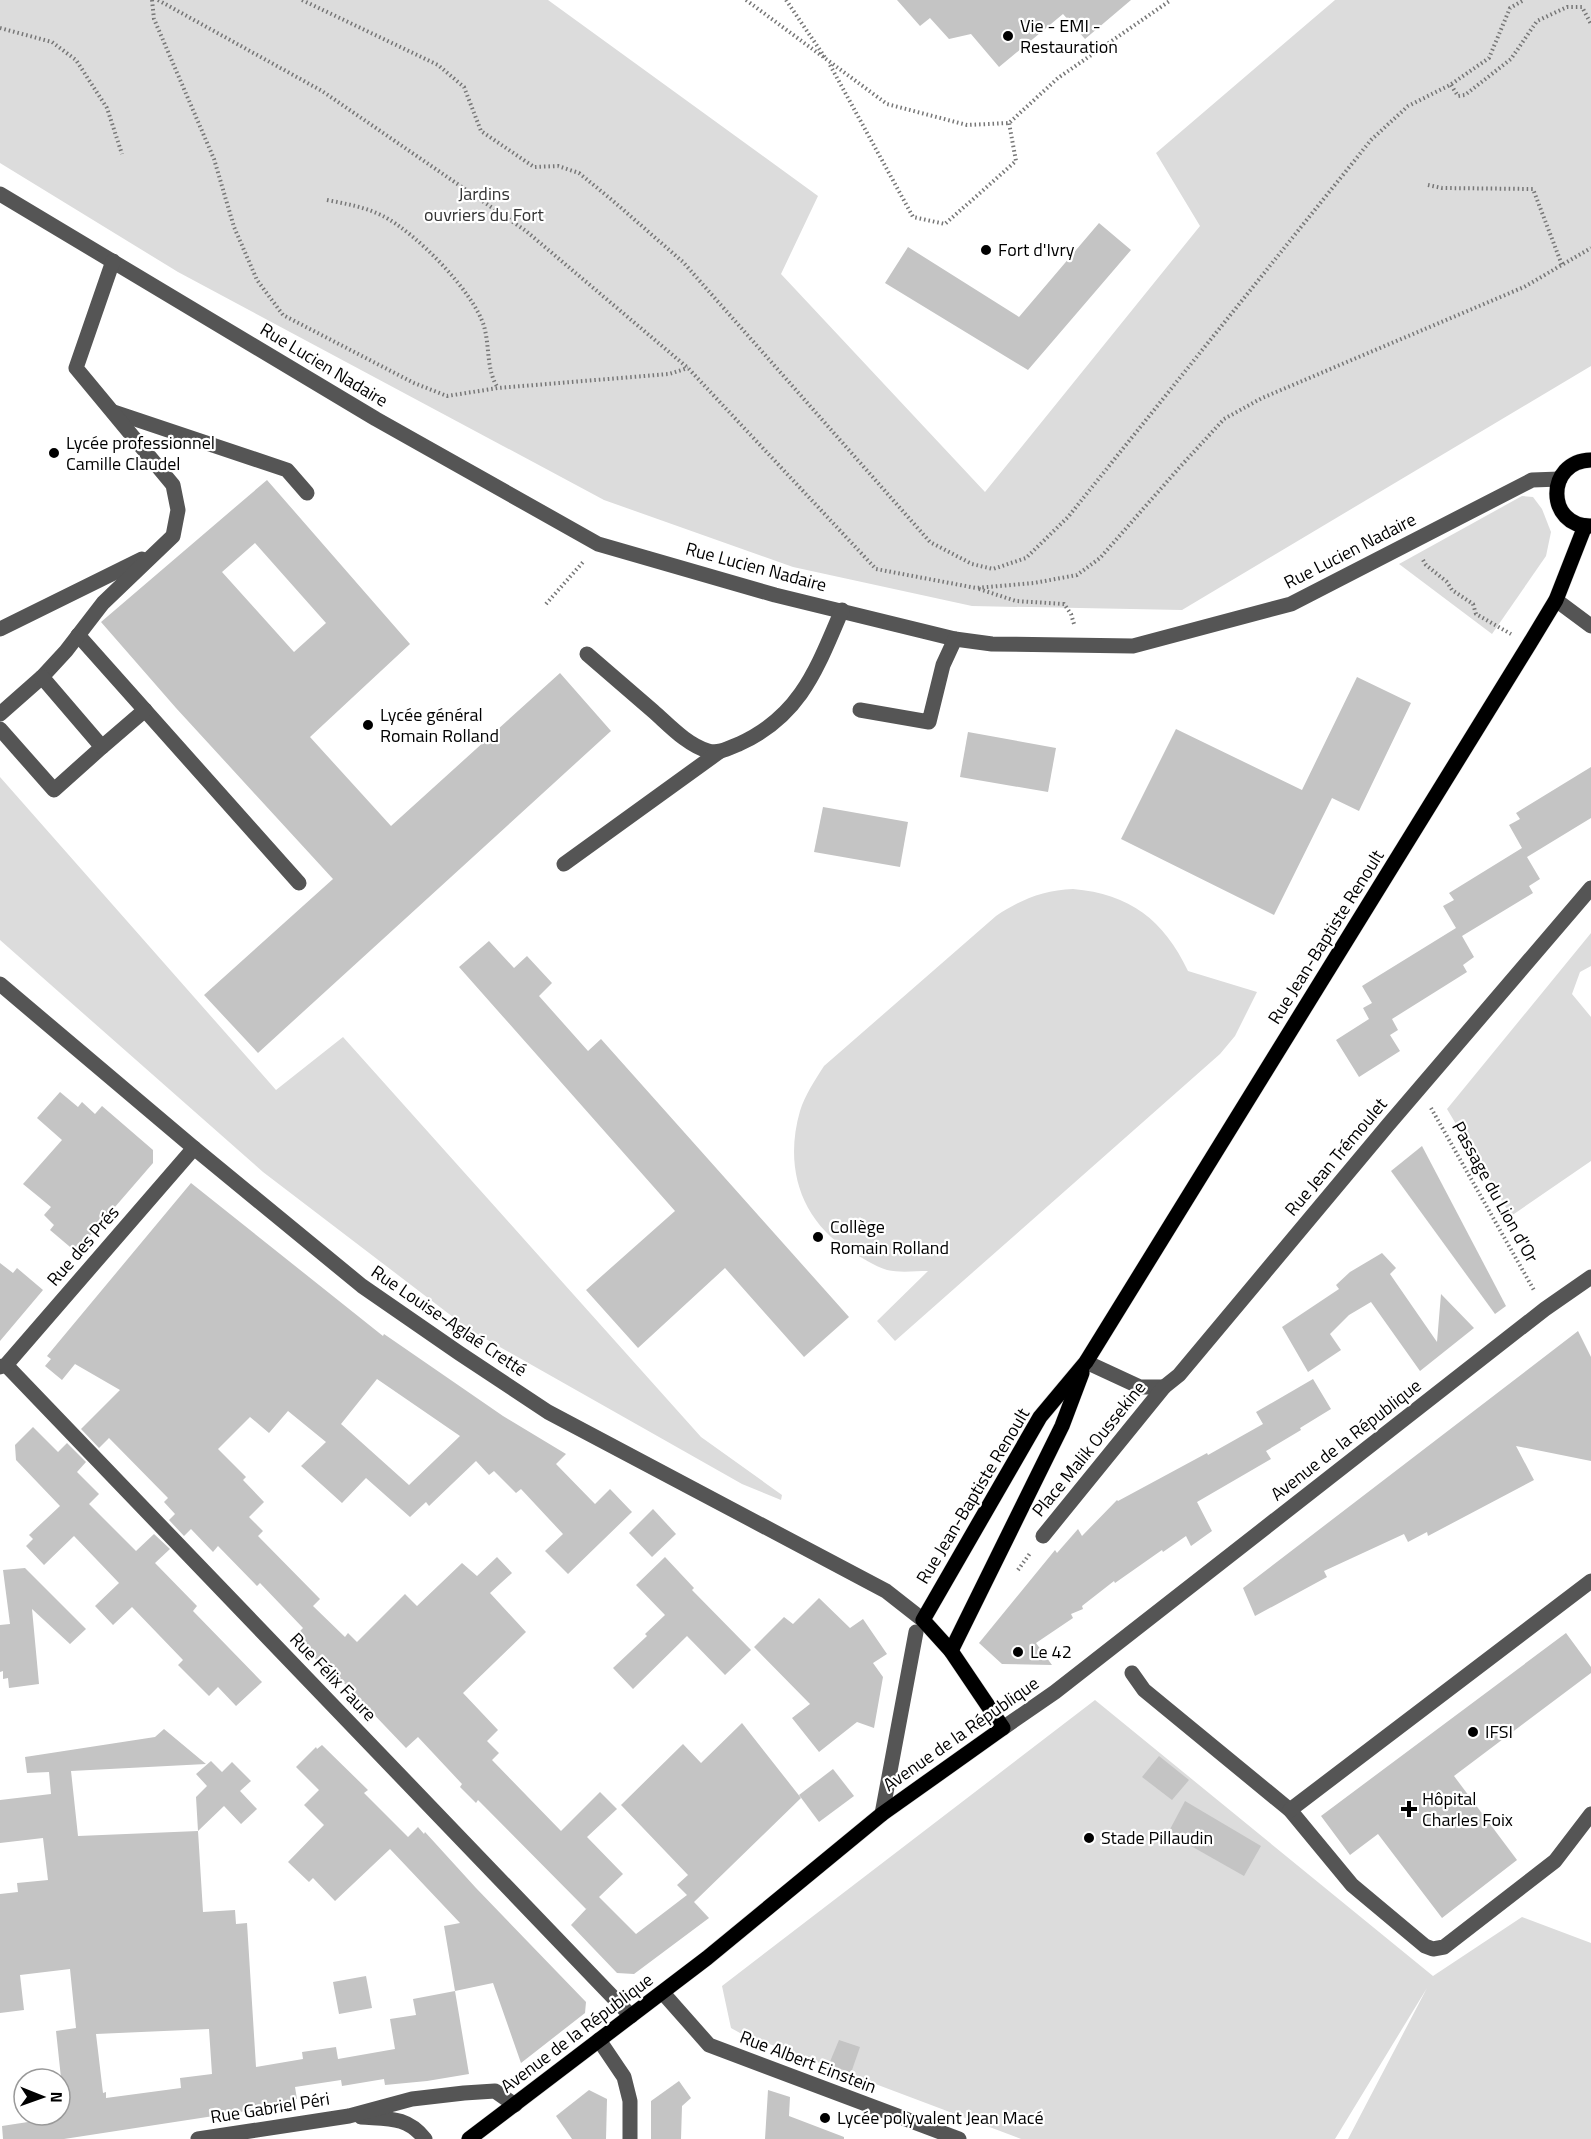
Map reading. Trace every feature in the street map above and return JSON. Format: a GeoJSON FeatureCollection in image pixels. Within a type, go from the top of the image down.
{"type":"FeatureCollection","features":[{"type":"Feature","properties":{"kind":"main road"},"geometry":{"type":"LineString","coordinates":[[1588,526],[1575,524],[1560,509],[1557,489],[1560,479],[1574,464],[1591,460]]}},
{"type":"Feature","properties":{"kind":"main road","name":"Rue Jean-Baptiste Renoult"},"geometry":{"type":"LineString","coordinates":[[920,1626],[1040,1417],[1086,1362],[1530,644],[1556,600],[1588,526]]}},
{"type":"Feature","properties":{"kind":"main road","name":"Rue Jean-Baptiste Renoult"},"geometry":{"type":"LineString","coordinates":[[951,1651],[1062,1426],[1086,1362]]}},
{"type":"Feature","properties":{"kind":"main road"},"geometry":{"type":"LineString","coordinates":[[920,1626],[951,1651],[1003,1728]]}},
{"type":"Feature","properties":{"kind":"main road","name":"Avenue de la République"},"geometry":{"type":"LineString","coordinates":[[469,2139],[663,1993],[882,1814],[1003,1728]]}},
{"type":"Feature","properties":{"kind":"street","name":"Rue Lucien Nadaire"},"geometry":{"type":"LineString","coordinates":[[0,194],[375,419],[598,544],[775,595],[956,639],[992,644],[1133,646],[1291,604],[1532,480],[1560,479]]}},
{"type":"Feature","properties":{"kind":"street"},"geometry":{"type":"LineString","coordinates":[[0,714],[42,677],[66,651],[103,603],[173,536],[178,510],[173,485],[76,368],[114,261]]}},
{"type":"Feature","properties":{"kind":"street"},"geometry":{"type":"LineString","coordinates":[[114,412],[287,470],[307,493]]}},
{"type":"Feature","properties":{"kind":"street"},"geometry":{"type":"LineString","coordinates":[[0,629],[156,553]]}},
{"type":"Feature","properties":{"kind":"street"},"geometry":{"type":"LineString","coordinates":[[1556,600],[1591,626]]}},
{"type":"Feature","properties":{"kind":"street"},"geometry":{"type":"LineString","coordinates":[[564,864],[719,752],[751,738],[780,717],[800,697],[812,680],[842,610]]}},
{"type":"Feature","properties":{"kind":"street"},"geometry":{"type":"LineString","coordinates":[[78,635],[299,883]]}},
{"type":"Feature","properties":{"kind":"street"},"geometry":{"type":"LineString","coordinates":[[860,710],[929,722],[943,665],[956,639]]}},
{"type":"Feature","properties":{"kind":"street"},"geometry":{"type":"LineString","coordinates":[[587,654],[687,740],[708,751],[719,752]]}},
{"type":"Feature","properties":{"kind":"street"},"geometry":{"type":"LineString","coordinates":[[42,677],[102,747]]}},
{"type":"Feature","properties":{"kind":"street"},"geometry":{"type":"LineString","coordinates":[[0,729],[54,789],[145,710]]}},
{"type":"Feature","properties":{"kind":"street","name":"Rue Jean Trémoulet"},"geometry":{"type":"LineString","coordinates":[[1164,1387],[1179,1375],[1416,1092],[1591,888]]}},
{"type":"Feature","properties":{"kind":"street","name":"Rue Louise-Aglaé Cretté"},"geometry":{"type":"LineString","coordinates":[[0,984],[362,1286],[548,1412],[886,1591],[920,1626]]}},
{"type":"Feature","properties":{"kind":"street","name":"Rue des Prés"},"geometry":{"type":"LineString","coordinates":[[3,1366],[194,1148]]}},
{"type":"Feature","properties":{"kind":"street","name":"Avenue de la République"},"geometry":{"type":"LineString","coordinates":[[1003,1728],[1055,1692],[1545,1310],[1591,1277]]}},
{"type":"Feature","properties":{"kind":"street"},"geometry":{"type":"LineString","coordinates":[[1086,1362],[1140,1387],[1164,1387]]}},
{"type":"Feature","properties":{"kind":"street","name":"Rue Félix Faure"},"geometry":{"type":"LineString","coordinates":[[3,1366],[631,2016]]}},
{"type":"Feature","properties":{"kind":"street","name":"Place Malik Oussekine"},"geometry":{"type":"LineString","coordinates":[[1043,1536],[1164,1387]]}},
{"type":"Feature","properties":{"kind":"street"},"geometry":{"type":"LineString","coordinates":[[1290,1810],[1591,1581]]}},
{"type":"Feature","properties":{"kind":"street"},"geometry":{"type":"LineString","coordinates":[[882,1814],[920,1626]]}},
{"type":"Feature","properties":{"kind":"street"},"geometry":{"type":"LineString","coordinates":[[1132,1673],[1143,1690],[1290,1810],[1352,1885],[1425,1946],[1433,1949],[1444,1947],[1555,1861],[1591,1814]]}},
{"type":"Feature","properties":{"kind":"street","name":"Rue Albert Einstein"},"geometry":{"type":"LineString","coordinates":[[663,1993],[710,2045],[959,2139]]}},
{"type":"Feature","properties":{"kind":"street"},"geometry":{"type":"LineString","coordinates":[[599,2040],[624,2077],[630,2101],[630,2139]]}},
{"type":"Feature","properties":{"kind":"street","name":"Rue Gabriel Péri"},"geometry":{"type":"LineString","coordinates":[[198,2139],[349,2116],[412,2099],[495,2091],[515,2105]]}},
{"type":"Feature","properties":{"kind":"street","name":"Rue Gabriel Péri"},"geometry":{"type":"LineString","coordinates":[[349,2116],[401,2120],[416,2128],[425,2139]]}},
{"type":"Feature","properties":{"kind":"path"},"geometry":{"type":"LineString","coordinates":[[152,0],[154,19],[214,159],[234,227],[257,280],[283,315],[414,383],[447,396],[498,388],[669,374],[688,368]]}},
{"type":"Feature","properties":{"kind":"path"},"geometry":{"type":"LineString","coordinates":[[158,0],[322,91],[516,224],[688,368],[876,569],[976,588],[1016,601],[1064,604],[1071,614],[1079,646]]}},
{"type":"Feature","properties":{"kind":"path"},"geometry":{"type":"LineString","coordinates":[[302,0],[438,65],[464,87],[481,132],[534,167],[558,165],[579,173],[612,200],[683,262],[930,542],[972,564],[993,569],[1026,558],[1068,517],[1371,141],[1408,106],[1450,85],[1489,58],[1510,8],[1524,0]]}},
{"type":"Feature","properties":{"kind":"path"},"geometry":{"type":"LineString","coordinates":[[746,0],[887,104],[967,125],[1009,123],[1058,78],[1171,0]]}},
{"type":"Feature","properties":{"kind":"path"},"geometry":{"type":"LineString","coordinates":[[786,0],[828,62],[913,217],[945,224],[1016,161],[1009,123]]}},
{"type":"Feature","properties":{"kind":"path"},"geometry":{"type":"LineString","coordinates":[[1450,85],[1458,96],[1465,94],[1511,59],[1537,21],[1567,7],[1582,7],[1591,24]]}},
{"type":"Feature","properties":{"kind":"path"},"geometry":{"type":"LineString","coordinates":[[0,28],[52,42],[75,60],[107,108],[122,154]]}},
{"type":"Feature","properties":{"kind":"path"},"geometry":{"type":"LineString","coordinates":[[1428,185],[1442,188],[1533,189],[1562,265]]}},
{"type":"Feature","properties":{"kind":"path"},"geometry":{"type":"LineString","coordinates":[[327,200],[364,207],[386,218],[422,245],[452,276],[476,309],[484,326],[492,379],[498,388]]}},
{"type":"Feature","properties":{"kind":"path"},"geometry":{"type":"LineString","coordinates":[[976,588],[1034,584],[1077,575],[1100,558],[1224,419],[1262,398],[1524,287],[1591,248]]}},
{"type":"Feature","properties":{"kind":"path"},"geometry":{"type":"LineString","coordinates":[[1412,542],[1426,565],[1448,582],[1452,590],[1473,604],[1476,614],[1530,644]]}},
{"type":"Feature","properties":{"kind":"path"},"geometry":{"type":"LineString","coordinates":[[546,604],[571,578]]}},
{"type":"Feature","properties":{"kind":"path","name":"Passage du Lion d'Or"},"geometry":{"type":"LineString","coordinates":[[1416,1092],[1434,1110],[1545,1310]]}},
{"type":"Feature","properties":{"kind":"green space","name":"Jardins ouvriers du Fort"},"geometry":{"type":"Polygon","coordinates":[[[0,0],[548,0],[818,196],[781,274],[985,492],[1200,226],[1156,153],[1335,0],[1591,0],[1591,366],[1182,610],[972,606],[793,567],[604,500],[178,272],[0,163],[0,0]]]}},
{"type":"Feature","properties":{"kind":"green space"},"geometry":{"type":"Polygon","coordinates":[[[1522,496],[1533,497],[1542,509],[1551,532],[1546,556],[1492,634],[1399,564],[1522,496]]]}},
{"type":"Feature","properties":{"kind":"green space"},"geometry":{"type":"Polygon","coordinates":[[[0,777],[276,1090],[343,1037],[701,1437],[782,1495],[781,1500],[742,1484],[470,1330],[263,1172],[0,940],[0,777]]]}},
{"type":"Feature","properties":{"kind":"green space"},"geometry":{"type":"Polygon","coordinates":[[[1073,889],[1112,897],[1143,913],[1168,937],[1188,971],[1257,992],[1235,1036],[1220,1054],[895,1341],[877,1321],[928,1271],[897,1271],[877,1266],[850,1251],[819,1224],[800,1190],[796,1171],[794,1152],[802,1105],[824,1066],[996,916],[1032,897],[1052,891],[1073,889]]]}},
{"type":"Feature","properties":{"kind":"green space"},"geometry":{"type":"Polygon","coordinates":[[[1591,933],[1591,966],[1580,972],[1572,994],[1591,1017],[1591,1161],[1511,1216],[1447,1109],[1591,933]]]}},
{"type":"Feature","properties":{"kind":"green space","name":"Stade Pillaudin"},"geometry":{"type":"Polygon","coordinates":[[[1095,1700],[1433,1976],[1522,1917],[1591,1943],[1591,2139],[1348,2139],[1427,1988],[1335,2139],[1021,2139],[731,2028],[722,1986],[1095,1700]]]}},
{"type":"Feature","properties":{"kind":"building","name":"Vie - EMI - Restauration"},"geometry":{"type":"Polygon","coordinates":[[[897,0],[1131,0],[1085,39],[1063,14],[999,67],[971,34],[949,39],[930,18],[920,26],[897,0]]]}},
{"type":"Feature","properties":{"kind":"building"},"geometry":{"type":"Polygon","coordinates":[[[1099,223],[1131,250],[1028,370],[885,283],[908,247],[1019,317],[1099,223]]]}},
{"type":"Feature","properties":{"kind":"building"},"geometry":{"type":"Polygon","coordinates":[[[267,480],[410,644],[310,737],[391,826],[560,673],[611,731],[258,1053],[204,995],[333,879],[176,708],[101,622],[267,480]],[[255,543],[222,572],[294,652],[326,623],[255,543]]]}},
{"type":"Feature","properties":{"kind":"building"},"geometry":{"type":"Polygon","coordinates":[[[1357,677],[1411,703],[1359,811],[1332,798],[1274,915],[1121,839],[1176,729],[1302,790],[1357,677]]]}},
{"type":"Feature","properties":{"kind":"building"},"geometry":{"type":"Polygon","coordinates":[[[968,732],[1056,748],[1048,792],[960,777],[968,732]]]}},
{"type":"Feature","properties":{"kind":"building"},"geometry":{"type":"Polygon","coordinates":[[[1591,767],[1591,818],[1527,857],[1540,879],[1529,886],[1533,893],[1462,936],[1474,957],[1463,965],[1467,972],[1392,1019],[1398,1030],[1390,1035],[1400,1051],[1359,1077],[1336,1040],[1369,1019],[1363,1008],[1372,1003],[1362,986],[1456,928],[1443,906],[1454,900],[1449,893],[1522,848],[1509,825],[1520,819],[1516,813],[1591,767]]]}},
{"type":"Feature","properties":{"kind":"building"},"geometry":{"type":"Polygon","coordinates":[[[823,807],[908,822],[900,867],[814,852],[823,807]]]}},
{"type":"Feature","properties":{"kind":"building"},"geometry":{"type":"Polygon","coordinates":[[[489,941],[514,968],[527,956],[552,983],[539,996],[588,1051],[601,1039],[849,1317],[804,1357],[725,1268],[638,1348],[586,1290],[675,1211],[459,967],[489,941]]]}},
{"type":"Feature","properties":{"kind":"building"},"geometry":{"type":"Polygon","coordinates":[[[60,1092],[78,1107],[82,1102],[95,1114],[102,1106],[153,1150],[153,1163],[76,1252],[50,1230],[54,1225],[44,1215],[51,1207],[23,1184],[62,1140],[37,1118],[60,1092]]]}},
{"type":"Feature","properties":{"kind":"building"},"geometry":{"type":"Polygon","coordinates":[[[1422,1146],[1506,1306],[1495,1314],[1391,1171],[1422,1146]]]}},
{"type":"Feature","properties":{"kind":"building"},"geometry":{"type":"Polygon","coordinates":[[[191,1183],[383,1336],[384,1334],[503,1416],[566,1454],[556,1464],[595,1504],[610,1489],[632,1512],[568,1574],[545,1551],[563,1534],[521,1489],[516,1493],[494,1471],[489,1475],[476,1461],[429,1506],[426,1502],[410,1517],[366,1478],[342,1503],[301,1466],[326,1442],[288,1411],[269,1433],[250,1417],[218,1449],[246,1477],[243,1480],[264,1502],[249,1517],[263,1531],[258,1536],[320,1599],[313,1606],[345,1637],[348,1633],[357,1642],[405,1594],[417,1606],[462,1563],[477,1576],[497,1557],[512,1573],[490,1593],[526,1632],[463,1693],[498,1730],[487,1741],[499,1753],[492,1760],[561,1831],[600,1792],[617,1809],[587,1837],[623,1874],[599,1897],[636,1934],[687,1895],[677,1885],[688,1875],[621,1805],[683,1744],[701,1763],[742,1723],[801,1798],[694,1902],[709,1918],[634,1974],[617,1973],[571,1925],[588,1907],[586,1909],[478,1800],[476,1803],[460,1787],[462,1784],[418,1737],[406,1748],[341,1680],[338,1682],[294,1637],[303,1628],[260,1583],[257,1586],[218,1546],[213,1552],[191,1529],[184,1536],[169,1520],[175,1514],[164,1502],[168,1498],[109,1438],[99,1448],[81,1429],[120,1390],[75,1364],[62,1380],[45,1366],[51,1359],[47,1356],[191,1183]],[[377,1379],[341,1424],[409,1485],[460,1436],[377,1379]]]}},
{"type":"Feature","properties":{"kind":"building"},"geometry":{"type":"Polygon","coordinates":[[[1382,1253],[1396,1268],[1390,1274],[1437,1342],[1441,1294],[1474,1328],[1420,1371],[1371,1302],[1349,1315],[1330,1334],[1341,1350],[1308,1372],[1282,1327],[1339,1289],[1336,1285],[1350,1272],[1382,1253]]]}},
{"type":"Feature","properties":{"kind":"building"},"geometry":{"type":"Polygon","coordinates":[[[0,1263],[13,1273],[17,1268],[43,1290],[0,1341],[0,1263]]]}},
{"type":"Feature","properties":{"kind":"building"},"geometry":{"type":"Polygon","coordinates":[[[1578,1331],[1591,1357],[1591,1461],[1516,1446],[1534,1480],[1428,1536],[1427,1532],[1408,1542],[1404,1534],[1324,1571],[1327,1577],[1255,1616],[1243,1588],[1578,1331]]]}},
{"type":"Feature","properties":{"kind":"building"},"geometry":{"type":"Polygon","coordinates":[[[1313,1379],[1331,1409],[1266,1451],[1271,1459],[1197,1502],[1212,1531],[1191,1546],[1186,1536],[1163,1552],[1162,1550],[1115,1583],[1114,1581],[1082,1606],[1083,1609],[1071,1614],[1073,1618],[1036,1643],[1052,1665],[1002,1664],[979,1643],[1055,1550],[1057,1553],[1078,1529],[1082,1536],[1117,1500],[1207,1453],[1208,1455],[1263,1424],[1256,1412],[1313,1379]]]}},
{"type":"Feature","properties":{"kind":"building"},"geometry":{"type":"Polygon","coordinates":[[[33,1427],[58,1452],[67,1443],[86,1462],[77,1472],[99,1494],[89,1504],[136,1551],[154,1534],[170,1549],[155,1563],[197,1606],[193,1611],[262,1682],[236,1706],[218,1687],[209,1696],[178,1665],[183,1660],[132,1607],[113,1625],[95,1606],[119,1583],[74,1536],[44,1565],[26,1546],[33,1539],[29,1535],[60,1506],[16,1460],[15,1445],[33,1427]]]}},
{"type":"Feature","properties":{"kind":"building"},"geometry":{"type":"Polygon","coordinates":[[[653,1509],[676,1534],[652,1557],[629,1533],[653,1509]]]}},
{"type":"Feature","properties":{"kind":"building"},"geometry":{"type":"Polygon","coordinates":[[[665,1557],[694,1588],[692,1590],[751,1650],[725,1675],[687,1636],[633,1689],[613,1668],[647,1636],[645,1634],[665,1615],[636,1585],[665,1557]]]}},
{"type":"Feature","properties":{"kind":"building"},"geometry":{"type":"Polygon","coordinates":[[[25,1568],[86,1629],[70,1644],[32,1609],[39,1684],[9,1688],[8,1678],[3,1679],[3,1671],[0,1672],[0,1625],[10,1624],[3,1570],[25,1568]]]}},
{"type":"Feature","properties":{"kind":"building"},"geometry":{"type":"Polygon","coordinates":[[[819,1598],[850,1628],[863,1619],[887,1654],[873,1663],[883,1677],[874,1728],[857,1722],[819,1752],[792,1718],[810,1704],[754,1647],[784,1617],[793,1624],[819,1598]]]}},
{"type":"Feature","properties":{"kind":"building","name":"IFSI"},"geometry":{"type":"Polygon","coordinates":[[[1566,1633],[1591,1667],[1591,1673],[1454,1776],[1517,1860],[1442,1918],[1378,1834],[1350,1855],[1321,1816],[1566,1633]]]}},
{"type":"Feature","properties":{"kind":"building"},"geometry":{"type":"Polygon","coordinates":[[[164,1729],[206,1764],[71,1771],[78,1836],[198,1831],[203,1912],[235,1910],[236,1924],[247,1923],[256,2067],[303,2059],[302,2052],[336,2047],[338,2059],[395,2049],[390,2019],[416,2015],[413,1999],[455,1991],[469,2074],[385,2085],[384,2079],[342,2086],[341,2080],[295,2087],[297,2099],[258,2105],[259,2109],[64,2139],[3,2139],[2,2126],[72,2127],[72,2067],[60,2067],[56,2031],[76,2028],[70,1969],[20,1975],[24,2010],[0,2013],[0,1894],[18,1892],[17,1883],[48,1880],[43,1838],[0,1843],[0,1800],[51,1794],[49,1772],[27,1773],[25,1757],[155,1737],[164,1729]],[[209,2029],[96,2034],[103,2093],[106,2092],[106,2098],[181,2088],[180,2078],[212,2074],[209,2029]]]}},
{"type":"Feature","properties":{"kind":"building"},"geometry":{"type":"Polygon","coordinates":[[[322,1745],[368,1790],[364,1793],[408,1837],[418,1827],[424,1834],[425,1832],[586,2002],[585,2013],[521,2063],[493,1983],[455,1991],[444,1926],[460,1923],[390,1849],[335,1901],[313,1878],[309,1882],[288,1862],[324,1825],[304,1805],[319,1790],[296,1767],[316,1747],[317,1749],[322,1745]]]}},
{"type":"Feature","properties":{"kind":"building"},"geometry":{"type":"Polygon","coordinates":[[[1159,1756],[1189,1780],[1172,1800],[1142,1777],[1159,1756]]]}},
{"type":"Feature","properties":{"kind":"building"},"geometry":{"type":"Polygon","coordinates":[[[211,1761],[222,1772],[232,1762],[251,1781],[240,1791],[257,1809],[241,1824],[224,1806],[198,1831],[196,1797],[207,1786],[196,1774],[211,1761]]]}},
{"type":"Feature","properties":{"kind":"building"},"geometry":{"type":"Polygon","coordinates":[[[833,1769],[854,1796],[819,1822],[799,1795],[833,1769]]]}},
{"type":"Feature","properties":{"kind":"building"},"geometry":{"type":"Polygon","coordinates":[[[1185,1801],[1261,1846],[1244,1876],[1168,1833],[1185,1801]]]}},
{"type":"Feature","properties":{"kind":"building"},"geometry":{"type":"Polygon","coordinates":[[[366,1976],[372,2008],[339,2014],[333,1982],[366,1976]]]}},
{"type":"Feature","properties":{"kind":"building"},"geometry":{"type":"Polygon","coordinates":[[[839,2040],[860,2047],[851,2073],[829,2064],[839,2040]]]}},
{"type":"Feature","properties":{"kind":"building"},"geometry":{"type":"Polygon","coordinates":[[[679,2081],[691,2098],[682,2106],[681,2139],[651,2139],[651,2101],[679,2081]]]}},
{"type":"Feature","properties":{"kind":"building"},"geometry":{"type":"Polygon","coordinates":[[[589,2090],[607,2099],[606,2139],[572,2139],[556,2116],[589,2090]]]}},
{"type":"Feature","properties":{"kind":"building"},"geometry":{"type":"Polygon","coordinates":[[[768,2090],[790,2097],[789,2116],[844,2137],[844,2139],[765,2139],[768,2090]]]}},
{"type":"Feature","properties":{"kind":"place","name":"Vie - EMI - Restauration"},"geometry":{"type":"Point","coordinates":[1008,36]}},
{"type":"Feature","properties":{"kind":"place","name":"Fort d'Ivry"},"geometry":{"type":"Point","coordinates":[986,250]}},
{"type":"Feature","properties":{"kind":"place","name":"Lycée professionnel Camille Claudel"},"geometry":{"type":"Point","coordinates":[54,453]}},
{"type":"Feature","properties":{"kind":"place","name":"Lycée général Romain Rolland"},"geometry":{"type":"Point","coordinates":[368,725]}},
{"type":"Feature","properties":{"kind":"place","name":"Collège Romain Rolland"},"geometry":{"type":"Point","coordinates":[818,1237]}},
{"type":"Feature","properties":{"kind":"place","name":"Le 42"},"geometry":{"type":"Point","coordinates":[1018,1652]}},
{"type":"Feature","properties":{"kind":"place","name":"IFSI"},"geometry":{"type":"Point","coordinates":[1473,1732]}},
{"type":"Feature","properties":{"kind":"place","name":"Hôpital Charles Foix"},"geometry":{"type":"Point","coordinates":[1409,1809]}},
{"type":"Feature","properties":{"kind":"place","name":"Stade Pillaudin"},"geometry":{"type":"Point","coordinates":[1089,1838]}},
{"type":"Feature","properties":{"kind":"place","name":"Lycée polyvalent Jean Macé"},"geometry":{"type":"Point","coordinates":[825,2118]}}]}
